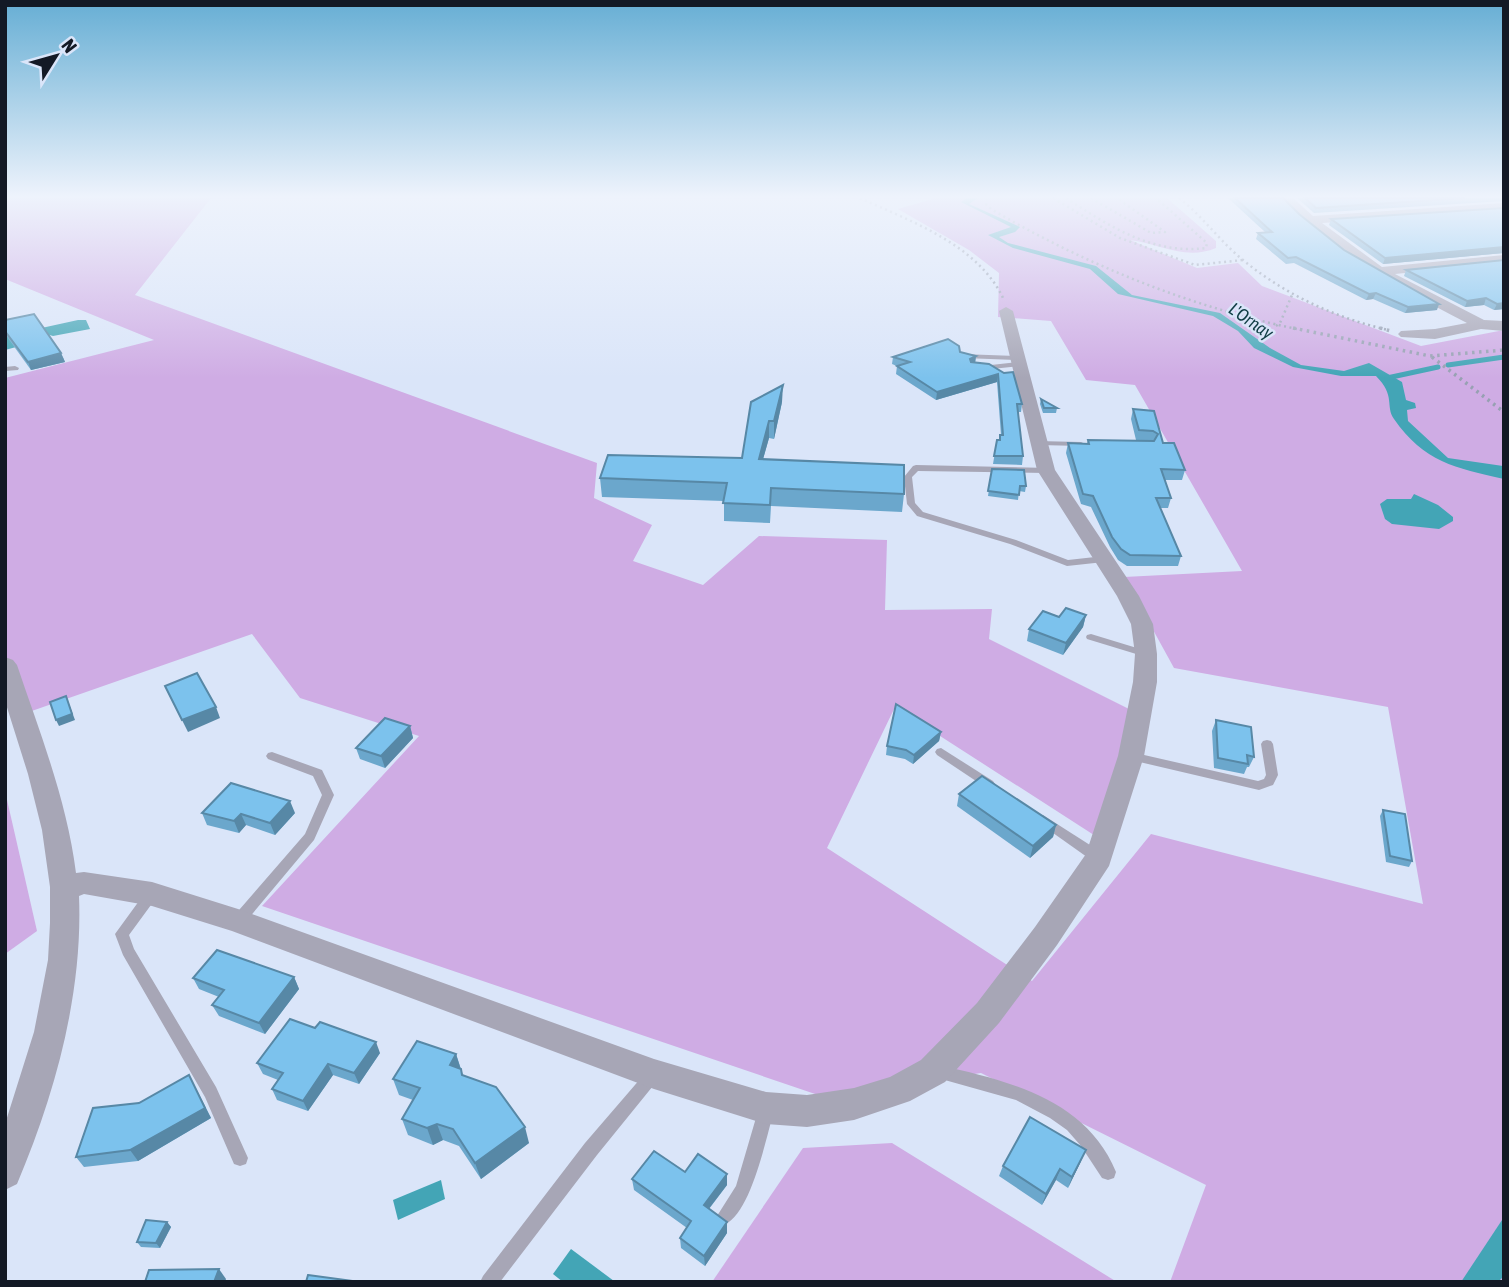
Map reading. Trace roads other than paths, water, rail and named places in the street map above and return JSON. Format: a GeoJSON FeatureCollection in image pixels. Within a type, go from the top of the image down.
{"type":"FeatureCollection","features":[{"type":"Feature","properties":{"kind":"street"},"geometry":{"type":"LineString","coordinates":[[1361,258],[1379,271],[1480,324]]}},
{"type":"Feature","properties":{"kind":"street"},"geometry":{"type":"LineString","coordinates":[[1379,271],[1504,259]]}},
{"type":"Feature","properties":{"kind":"street"},"geometry":{"type":"LineString","coordinates":[[64,887],[84,883],[152,894],[238,922],[654,1074],[766,1108],[807,1111],[853,1104],[898,1090],[933,1071],[988,1013],[1046,936],[1099,858],[1131,756],[1145,682],[1146,654],[1142,624],[1128,596],[1046,470],[1006,311]]}},
{"type":"Feature","properties":{"kind":"street"},"geometry":{"type":"LineString","coordinates":[[1406,334],[1435,334],[1480,324],[1504,326]]}},
{"type":"Feature","properties":{"kind":"street"},"geometry":{"type":"LineString","coordinates":[[5,666],[54,824],[64,887],[64,944],[46,1055],[5,1172]]}},
{"type":"Feature","properties":{"kind":"lane"},"geometry":{"type":"LineString","coordinates":[[964,356],[1017,361]]}},
{"type":"Feature","properties":{"kind":"lane"},"geometry":{"type":"LineString","coordinates":[[975,368],[1017,361]]}},
{"type":"Feature","properties":{"kind":"lane"},"geometry":{"type":"LineString","coordinates":[[5,369],[15,368]]}},
{"type":"Feature","properties":{"kind":"lane"},"geometry":{"type":"LineString","coordinates":[[1039,443],[1094,444]]}},
{"type":"Feature","properties":{"kind":"lane"},"geometry":{"type":"LineString","coordinates":[[1046,470],[916,468],[908,477],[911,504],[920,514],[1013,542],[1067,563],[1104,559]]}},
{"type":"Feature","properties":{"kind":"lane"},"geometry":{"type":"LineString","coordinates":[[1091,637],[1146,654]]}},
{"type":"Feature","properties":{"kind":"lane"},"geometry":{"type":"LineString","coordinates":[[1131,756],[1259,786],[1269,782],[1272,775],[1267,744]]}},
{"type":"Feature","properties":{"kind":"lane"},"geometry":{"type":"LineString","coordinates":[[941,752],[998,790]]}},
{"type":"Feature","properties":{"kind":"lane"},"geometry":{"type":"LineString","coordinates":[[238,922],[310,837],[328,795],[318,773],[272,756]]}},
{"type":"Feature","properties":{"kind":"lane"},"geometry":{"type":"LineString","coordinates":[[1031,813],[1099,858]]}},
{"type":"Feature","properties":{"kind":"lane"},"geometry":{"type":"LineString","coordinates":[[152,894],[122,934],[128,951],[211,1092],[240,1158]]}},
{"type":"Feature","properties":{"kind":"lane"},"geometry":{"type":"LineString","coordinates":[[933,1071],[987,1084],[1045,1105],[1086,1139],[1108,1172]]}},
{"type":"Feature","properties":{"kind":"lane"},"geometry":{"type":"LineString","coordinates":[[489,1282],[591,1149],[654,1074]]}},
{"type":"Feature","properties":{"kind":"lane"},"geometry":{"type":"LineString","coordinates":[[724,1216],[743,1189],[766,1108]]}},
{"type":"Feature","properties":{"kind":"water"},"geometry":{"type":"Polygon","coordinates":[[[1050,258],[1066,258],[1096,266],[1132,295],[1220,313],[1270,348],[1301,365],[1344,371],[1369,363],[1402,382],[1406,400],[1415,403],[1416,408],[1407,410],[1408,421],[1448,458],[1503,466],[1504,479],[1456,467],[1417,445],[1391,414],[1386,389],[1376,376],[1341,376],[1293,367],[1254,348],[1238,331],[1213,316],[1118,294],[1090,269],[1050,258]]]}},
{"type":"Feature","properties":{"kind":"water"},"geometry":{"type":"Polygon","coordinates":[[[86,320],[90,329],[53,336],[43,333],[20,346],[5,350],[5,336],[86,320]]]}},
{"type":"Feature","properties":{"kind":"water"},"geometry":{"type":"Polygon","coordinates":[[[1414,494],[1438,505],[1453,517],[1453,521],[1439,529],[1392,524],[1385,519],[1380,504],[1387,499],[1411,499],[1414,494]]]}},
{"type":"Feature","properties":{"kind":"water"},"geometry":{"type":"Polygon","coordinates":[[[441,1180],[445,1199],[398,1220],[393,1200],[441,1180]]]}},
{"type":"Feature","properties":{"kind":"water"},"geometry":{"type":"Polygon","coordinates":[[[1504,1217],[1504,1276],[1498,1282],[1461,1282],[1504,1217]]]}},
{"type":"Feature","properties":{"kind":"water"},"geometry":{"type":"Polygon","coordinates":[[[571,1249],[614,1282],[563,1282],[553,1274],[571,1249]]]}},
{"type":"Feature","properties":{"kind":"waterway"},"geometry":{"type":"LineString","coordinates":[[1448,365],[1504,357]]}},
{"type":"Feature","properties":{"kind":"waterway"},"geometry":{"type":"LineString","coordinates":[[1387,378],[1438,367]]}},
{"type":"Feature","properties":{"kind":"water label","name":"L'Ornay"},"geometry":{"type":"Point","coordinates":[1251,321]}}]}
